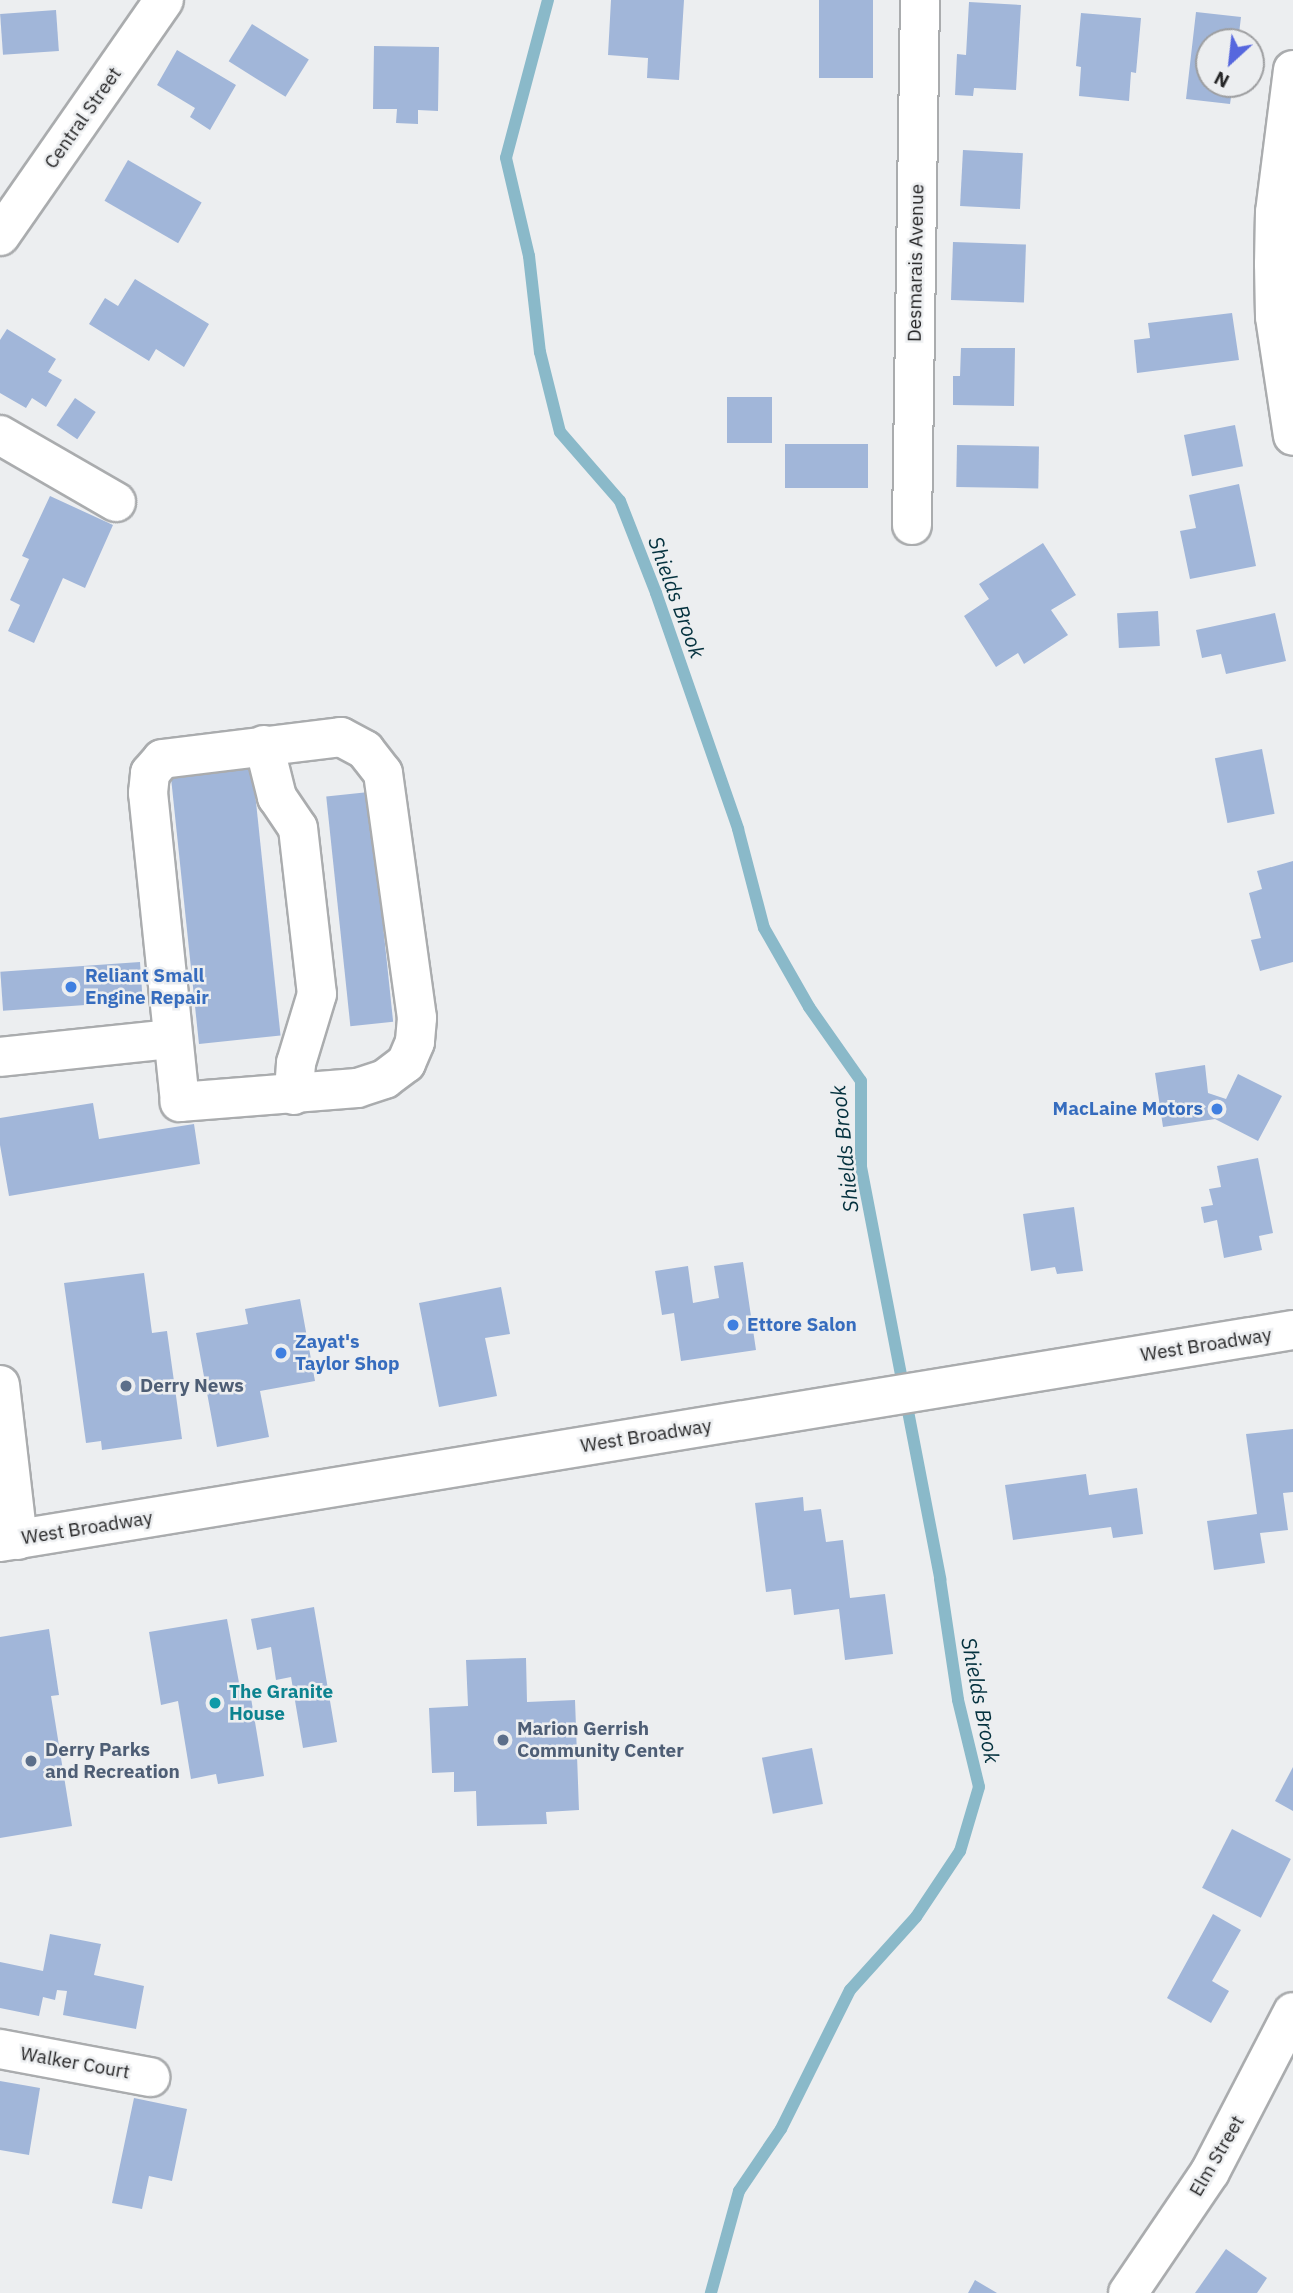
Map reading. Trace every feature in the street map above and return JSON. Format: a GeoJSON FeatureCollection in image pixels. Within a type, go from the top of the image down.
{"type":"FeatureCollection","features":[{"type":"Feature","properties":{"kind":"street","name":"Central Street"},"geometry":{"type":"LineString","coordinates":[[0,236],[164,0]]}},
{"type":"Feature","properties":{"kind":"street","name":"Desmarais Avenue"},"geometry":{"type":"LineString","coordinates":[[912,525],[920,0]]}},
{"type":"Feature","properties":{"kind":"street"},"geometry":{"type":"LineString","coordinates":[[1293,70],[1275,212],[1274,264],[1275,317],[1293,436]]}},
{"type":"Feature","properties":{"kind":"street"},"geometry":{"type":"LineString","coordinates":[[0,435],[116,502]]}},
{"type":"Feature","properties":{"kind":"street"},"geometry":{"type":"LineString","coordinates":[[341,737],[365,750],[383,773],[416,1018],[415,1042],[406,1063],[385,1079],[358,1088],[180,1102],[172,1039],[148,793],[150,773],[162,759],[341,737]]}},
{"type":"Feature","properties":{"kind":"street"},"geometry":{"type":"LineString","coordinates":[[264,746],[276,797],[298,828],[317,994],[296,1063],[294,1095]]}},
{"type":"Feature","properties":{"kind":"street"},"geometry":{"type":"LineString","coordinates":[[0,1057],[172,1039]]}},
{"type":"Feature","properties":{"kind":"street","name":"West Broadway"},"geometry":{"type":"LineString","coordinates":[[9,1541],[1293,1330]]}},
{"type":"Feature","properties":{"kind":"street"},"geometry":{"type":"LineString","coordinates":[[0,1385],[9,1541]]}},
{"type":"Feature","properties":{"kind":"street","name":"Elm Street"},"geometry":{"type":"LineString","coordinates":[[1128,2293],[1210,2172],[1293,2012]]}},
{"type":"Feature","properties":{"kind":"street","name":"Walker Court"},"geometry":{"type":"LineString","coordinates":[[0,2049],[150,2077]]}},
{"type":"Feature","properties":{"kind":"building"},"geometry":{"type":"Polygon","coordinates":[[[611,0],[684,0],[679,80],[647,78],[648,58],[608,55],[611,0]]]}},
{"type":"Feature","properties":{"kind":"building"},"geometry":{"type":"Polygon","coordinates":[[[819,0],[873,0],[873,78],[819,78],[819,0]]]}},
{"type":"Feature","properties":{"kind":"building"},"geometry":{"type":"Polygon","coordinates":[[[969,2],[1021,5],[1016,90],[974,88],[973,96],[955,95],[957,54],[966,55],[969,2]]]}},
{"type":"Feature","properties":{"kind":"building"},"geometry":{"type":"Polygon","coordinates":[[[56,10],[59,51],[3,55],[0,14],[56,10]]]}},
{"type":"Feature","properties":{"kind":"building"},"geometry":{"type":"Polygon","coordinates":[[[1196,12],[1241,17],[1240,28],[1195,28],[1195,98],[1231,98],[1230,104],[1186,99],[1196,12]]]}},
{"type":"Feature","properties":{"kind":"building"},"geometry":{"type":"Polygon","coordinates":[[[1081,13],[1141,18],[1136,73],[1131,72],[1129,101],[1079,96],[1081,67],[1076,66],[1081,13]]]}},
{"type":"Feature","properties":{"kind":"building"},"geometry":{"type":"Polygon","coordinates":[[[252,24],[309,60],[286,97],[229,61],[252,24]]]}},
{"type":"Feature","properties":{"kind":"building"},"geometry":{"type":"Polygon","coordinates":[[[374,46],[439,47],[438,111],[418,110],[418,124],[396,123],[397,109],[373,109],[374,46]]]}},
{"type":"Feature","properties":{"kind":"building"},"geometry":{"type":"Polygon","coordinates":[[[177,50],[236,85],[210,130],[190,117],[195,108],[157,85],[177,50]]]}},
{"type":"Feature","properties":{"kind":"building"},"geometry":{"type":"Polygon","coordinates":[[[963,150],[1023,153],[1020,209],[960,206],[963,150]]]}},
{"type":"Feature","properties":{"kind":"building"},"geometry":{"type":"Polygon","coordinates":[[[128,160],[202,202],[178,243],[104,201],[128,160]]]}},
{"type":"Feature","properties":{"kind":"building"},"geometry":{"type":"Polygon","coordinates":[[[953,242],[1026,245],[1024,303],[951,300],[953,242]]]}},
{"type":"Feature","properties":{"kind":"building"},"geometry":{"type":"Polygon","coordinates":[[[135,279],[209,324],[184,367],[156,349],[149,361],[89,324],[105,298],[118,306],[135,279]]]}},
{"type":"Feature","properties":{"kind":"building"},"geometry":{"type":"Polygon","coordinates":[[[1232,313],[1239,360],[1137,373],[1134,340],[1150,338],[1148,323],[1232,313]]]}},
{"type":"Feature","properties":{"kind":"building"},"geometry":{"type":"Polygon","coordinates":[[[7,329],[56,359],[48,372],[62,380],[46,407],[32,398],[26,408],[0,393],[0,340],[7,329]]]}},
{"type":"Feature","properties":{"kind":"building"},"geometry":{"type":"Polygon","coordinates":[[[961,348],[1015,348],[1014,406],[953,405],[953,376],[960,376],[961,348]]]}},
{"type":"Feature","properties":{"kind":"building"},"geometry":{"type":"Polygon","coordinates":[[[727,397],[772,397],[772,443],[727,443],[727,397]]]}},
{"type":"Feature","properties":{"kind":"building"},"geometry":{"type":"Polygon","coordinates":[[[75,398],[96,412],[77,439],[57,425],[75,398]]]}},
{"type":"Feature","properties":{"kind":"building"},"geometry":{"type":"Polygon","coordinates":[[[1235,425],[1243,466],[1192,476],[1184,435],[1235,425]]]}},
{"type":"Feature","properties":{"kind":"building"},"geometry":{"type":"Polygon","coordinates":[[[785,444],[868,444],[868,488],[785,488],[785,444]]]}},
{"type":"Feature","properties":{"kind":"building"},"geometry":{"type":"Polygon","coordinates":[[[957,445],[1039,446],[1038,488],[956,487],[957,445]]]}},
{"type":"Feature","properties":{"kind":"building"},"geometry":{"type":"Polygon","coordinates":[[[1239,484],[1256,566],[1190,579],[1180,531],[1196,528],[1189,495],[1239,484]]]}},
{"type":"Feature","properties":{"kind":"building"},"geometry":{"type":"Polygon","coordinates":[[[50,496],[113,525],[85,588],[63,578],[34,643],[8,631],[20,605],[10,600],[29,559],[22,556],[50,496]]]}},
{"type":"Feature","properties":{"kind":"building"},"geometry":{"type":"Polygon","coordinates":[[[1043,543],[1076,595],[1051,610],[1068,635],[1024,664],[1018,653],[996,667],[964,616],[989,599],[979,584],[1043,543]]]}},
{"type":"Feature","properties":{"kind":"building"},"geometry":{"type":"Polygon","coordinates":[[[1158,611],[1160,646],[1119,648],[1117,613],[1158,611]]]}},
{"type":"Feature","properties":{"kind":"building"},"geometry":{"type":"Polygon","coordinates":[[[1275,613],[1286,661],[1226,674],[1221,654],[1202,658],[1196,630],[1275,613]]]}},
{"type":"Feature","properties":{"kind":"building"},"geometry":{"type":"Polygon","coordinates":[[[1262,749],[1275,814],[1227,823],[1215,758],[1262,749]]]}},
{"type":"Feature","properties":{"kind":"building"},"geometry":{"type":"Polygon","coordinates":[[[252,764],[281,1036],[199,1044],[170,773],[252,764]]]}},
{"type":"Feature","properties":{"kind":"building"},"geometry":{"type":"Polygon","coordinates":[[[369,792],[393,1022],[350,1026],[326,796],[369,792]]]}},
{"type":"Feature","properties":{"kind":"building"},"geometry":{"type":"Polygon","coordinates":[[[1293,861],[1293,962],[1260,971],[1251,940],[1261,938],[1249,893],[1262,889],[1257,871],[1293,861]]]}},
{"type":"Feature","properties":{"kind":"building","name":"Reliant Small Engine Repair"},"geometry":{"type":"Polygon","coordinates":[[[140,962],[143,1001],[3,1011],[0,972],[140,962]]]}},
{"type":"Feature","properties":{"kind":"building","name":"MacLaine Motors"},"geometry":{"type":"Polygon","coordinates":[[[1205,1065],[1208,1093],[1226,1099],[1238,1074],[1282,1096],[1258,1141],[1215,1119],[1163,1127],[1155,1073],[1205,1065]]]}},
{"type":"Feature","properties":{"kind":"building"},"geometry":{"type":"Polygon","coordinates":[[[93,1103],[99,1139],[194,1124],[200,1164],[9,1196],[0,1145],[0,1118],[93,1103]]]}},
{"type":"Feature","properties":{"kind":"building"},"geometry":{"type":"Polygon","coordinates":[[[1258,1158],[1273,1233],[1259,1236],[1262,1250],[1224,1258],[1217,1220],[1204,1223],[1201,1207],[1213,1205],[1209,1189],[1221,1187],[1217,1166],[1258,1158]]]}},
{"type":"Feature","properties":{"kind":"building"},"geometry":{"type":"Polygon","coordinates":[[[1074,1207],[1083,1271],[1057,1274],[1055,1267],[1031,1271],[1023,1214],[1074,1207]]]}},
{"type":"Feature","properties":{"kind":"building"},"geometry":{"type":"Polygon","coordinates":[[[743,1262],[756,1350],[681,1361],[674,1313],[662,1315],[655,1271],[688,1266],[693,1303],[719,1298],[714,1266],[743,1262]]]}},
{"type":"Feature","properties":{"kind":"building","name":"Derry News"},"geometry":{"type":"Polygon","coordinates":[[[144,1273],[152,1333],[167,1331],[182,1439],[102,1450],[101,1441],[86,1443],[64,1283],[144,1273]]]}},
{"type":"Feature","properties":{"kind":"building"},"geometry":{"type":"Polygon","coordinates":[[[501,1287],[510,1334],[485,1338],[497,1396],[439,1407],[419,1303],[501,1287]]]}},
{"type":"Feature","properties":{"kind":"building"},"geometry":{"type":"Polygon","coordinates":[[[300,1299],[315,1381],[260,1391],[269,1437],[217,1447],[196,1333],[248,1324],[245,1309],[300,1299]]]}},
{"type":"Feature","properties":{"kind":"building"},"geometry":{"type":"Polygon","coordinates":[[[1293,1429],[1293,1492],[1283,1493],[1288,1530],[1260,1533],[1265,1563],[1214,1570],[1207,1521],[1257,1514],[1246,1434],[1293,1429]]]}},
{"type":"Feature","properties":{"kind":"building"},"geometry":{"type":"Polygon","coordinates":[[[1086,1474],[1089,1495],[1137,1488],[1143,1534],[1113,1538],[1111,1527],[1013,1540],[1005,1485],[1086,1474]]]}},
{"type":"Feature","properties":{"kind":"building"},"geometry":{"type":"Polygon","coordinates":[[[803,1497],[804,1511],[821,1509],[826,1542],[843,1540],[850,1598],[885,1594],[893,1654],[845,1660],[839,1609],[794,1615],[791,1589],[766,1592],[755,1503],[803,1497]]]}},
{"type":"Feature","properties":{"kind":"building"},"geometry":{"type":"Polygon","coordinates":[[[314,1607],[337,1742],[303,1748],[291,1677],[276,1680],[271,1647],[257,1650],[251,1619],[314,1607]]]}},
{"type":"Feature","properties":{"kind":"building","name":"The Granite House"},"geometry":{"type":"Polygon","coordinates":[[[227,1619],[241,1693],[250,1692],[264,1776],[218,1784],[216,1774],[191,1779],[178,1701],[161,1705],[149,1632],[227,1619]]]}},
{"type":"Feature","properties":{"kind":"building","name":"Derry Parks and Recreation"},"geometry":{"type":"Polygon","coordinates":[[[49,1629],[59,1695],[51,1696],[72,1826],[0,1838],[0,1637],[49,1629]]]}},
{"type":"Feature","properties":{"kind":"building","name":"Marion Gerrish Community Center"},"geometry":{"type":"Polygon","coordinates":[[[526,1658],[527,1702],[575,1700],[579,1810],[546,1812],[547,1824],[477,1826],[476,1791],[454,1792],[454,1772],[432,1773],[429,1708],[468,1706],[466,1660],[526,1658]]]}},
{"type":"Feature","properties":{"kind":"building"},"geometry":{"type":"Polygon","coordinates":[[[812,1748],[823,1804],[773,1814],[762,1758],[812,1748]]]}},
{"type":"Feature","properties":{"kind":"building"},"geometry":{"type":"Polygon","coordinates":[[[1293,1767],[1293,1811],[1275,1801],[1293,1767]]]}},
{"type":"Feature","properties":{"kind":"building"},"geometry":{"type":"Polygon","coordinates":[[[1232,1829],[1291,1859],[1261,1918],[1202,1888],[1232,1829]]]}},
{"type":"Feature","properties":{"kind":"building"},"geometry":{"type":"Polygon","coordinates":[[[1213,1914],[1241,1930],[1212,1981],[1229,1991],[1211,2023],[1167,1998],[1213,1914]]]}},
{"type":"Feature","properties":{"kind":"building"},"geometry":{"type":"Polygon","coordinates":[[[50,1934],[101,1944],[94,1975],[144,1986],[136,2029],[63,2015],[67,1991],[57,1990],[55,2000],[43,1997],[39,2016],[0,2008],[0,1962],[43,1971],[50,1934]]]}},
{"type":"Feature","properties":{"kind":"building"},"geometry":{"type":"Polygon","coordinates":[[[0,2081],[40,2088],[29,2155],[0,2150],[0,2081]]]}},
{"type":"Feature","properties":{"kind":"building"},"geometry":{"type":"Polygon","coordinates":[[[134,2098],[187,2109],[172,2181],[149,2176],[142,2209],[112,2203],[134,2098]]]}},
{"type":"Feature","properties":{"kind":"building"},"geometry":{"type":"Polygon","coordinates":[[[1226,2249],[1267,2278],[1257,2293],[1195,2293],[1226,2249]]]}},
{"type":"Feature","properties":{"kind":"building"},"geometry":{"type":"Polygon","coordinates":[[[975,2280],[997,2293],[968,2293],[975,2280]]]}},
{"type":"Feature","properties":{"kind":"waterway","name":"Shields Brook"},"geometry":{"type":"LineString","coordinates":[[548,0],[506,158],[529,256],[540,352],[560,432],[620,501],[656,593],[738,829],[764,928],[809,1007],[861,1081],[861,1167],[940,1579],[958,1700],[979,1787],[960,1851],[916,1917],[850,1990],[781,2129],[739,2191],[711,2293]]}},
{"type":"Feature","properties":{"kind":"place","name":"Reliant Small Engine Repair"},"geometry":{"type":"Point","coordinates":[71,987]}},
{"type":"Feature","properties":{"kind":"place","name":"MacLaine Motors"},"geometry":{"type":"Point","coordinates":[1217,1109]}},
{"type":"Feature","properties":{"kind":"place","name":"Ettore Salon"},"geometry":{"type":"Point","coordinates":[733,1325]}},
{"type":"Feature","properties":{"kind":"place","name":"Zayat's Taylor Shop"},"geometry":{"type":"Point","coordinates":[281,1353]}},
{"type":"Feature","properties":{"kind":"place","name":"Derry News"},"geometry":{"type":"Point","coordinates":[126,1386]}},
{"type":"Feature","properties":{"kind":"place","name":"The Granite House"},"geometry":{"type":"Point","coordinates":[215,1703]}},
{"type":"Feature","properties":{"kind":"place","name":"Marion Gerrish Community Center"},"geometry":{"type":"Point","coordinates":[503,1740]}},
{"type":"Feature","properties":{"kind":"place","name":"Derry Parks and Recreation"},"geometry":{"type":"Point","coordinates":[31,1761]}}]}
